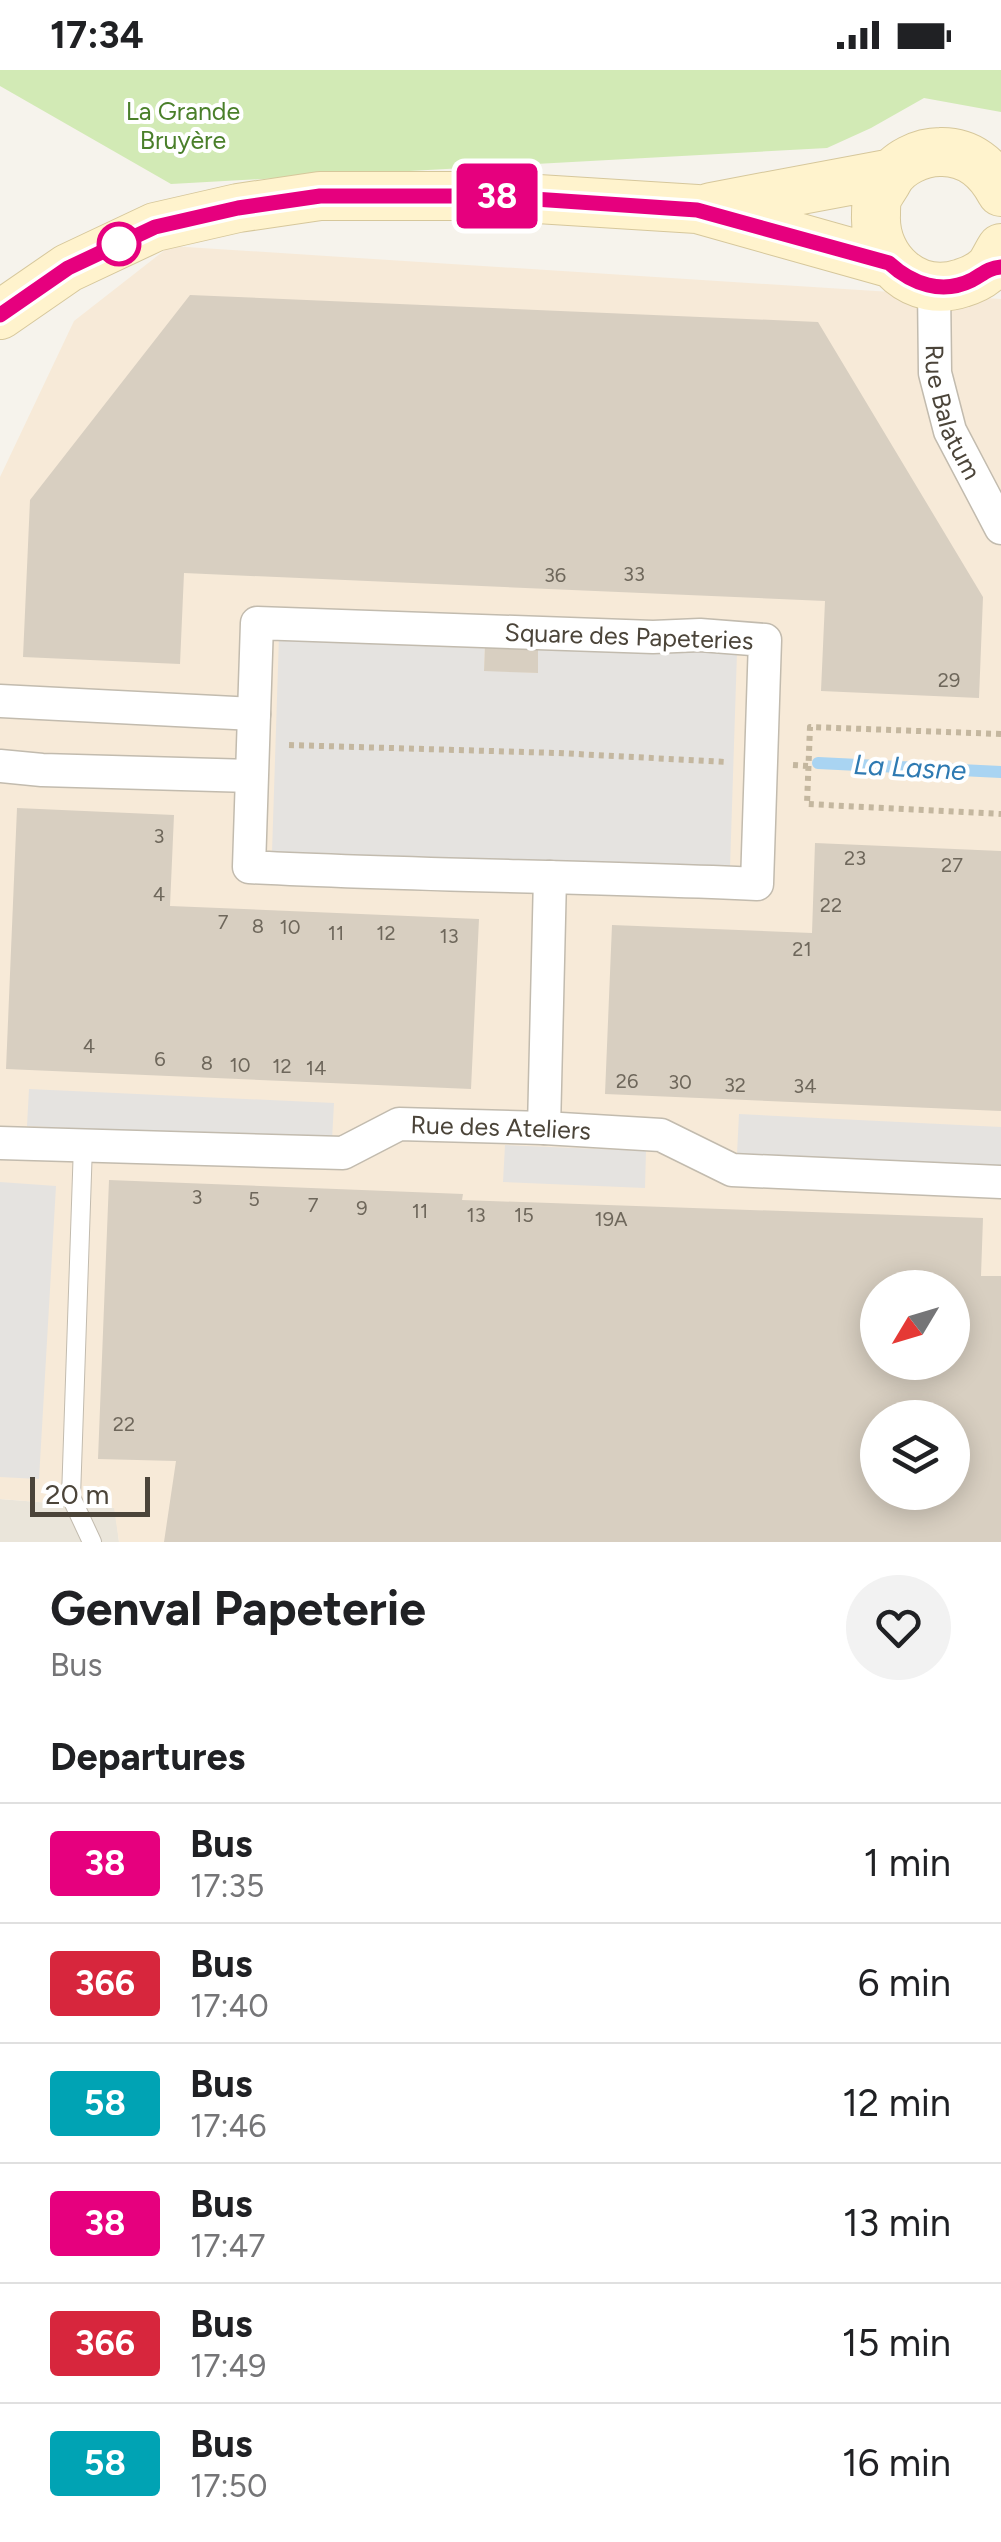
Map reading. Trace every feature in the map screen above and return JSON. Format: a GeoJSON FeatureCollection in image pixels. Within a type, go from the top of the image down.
{"type":"FeatureCollection","features":[{"type":"Feature","properties":{"kind":"main road"},"geometry":{"type":"LineString","coordinates":[[997,261],[972,280],[934,287],[917,283],[889,263],[875,234],[876,201],[892,173],[914,157],[942,152],[968,157],[998,181]]}},
{"type":"Feature","properties":{"kind":"main road"},"geometry":{"type":"LineString","coordinates":[[697,210],[892,173]]}},
{"type":"Feature","properties":{"kind":"main road"},"geometry":{"type":"LineString","coordinates":[[0,315],[68,268],[155,227],[238,208],[320,196],[490,196],[697,210],[889,263]]}},
{"type":"Feature","properties":{"kind":"street","name":"Rue Balatum"},"geometry":{"type":"LineString","coordinates":[[934,287],[935,373],[950,431],[990,485],[1001,528]]}},
{"type":"Feature","properties":{"kind":"street","name":"Square des Papeteries"},"geometry":{"type":"LineString","coordinates":[[257,622],[765,640],[761,763],[757,884],[249,867],[257,622]]}},
{"type":"Feature","properties":{"kind":"street"},"geometry":{"type":"LineString","coordinates":[[0,701],[252,745]]}},
{"type":"Feature","properties":{"kind":"street"},"geometry":{"type":"LineString","coordinates":[[0,766],[42,770],[252,745]]}},
{"type":"Feature","properties":{"kind":"street"},"geometry":{"type":"LineString","coordinates":[[544,1128],[550,877]]}},
{"type":"Feature","properties":{"kind":"street","name":"Rue des Ateliers"},"geometry":{"type":"LineString","coordinates":[[0,1143],[344,1153],[399,1124],[544,1128],[661,1134],[732,1170],[1001,1182]]}},
{"type":"Feature","properties":{"kind":"lane"},"geometry":{"type":"LineString","coordinates":[[83,1145],[71,1498],[92,1542]]}},
{"type":"Feature","properties":{"kind":"path"},"geometry":{"type":"LineString","coordinates":[[1001,734],[810,727],[807,804],[1001,814]]}},
{"type":"Feature","properties":{"kind":"path"},"geometry":{"type":"LineString","coordinates":[[252,745],[558,753],[808,766]]}},
{"type":"Feature","properties":{"kind":"shaded area"},"geometry":{"type":"Polygon","coordinates":[[[170,246],[1001,299],[1001,1542],[119,1542],[114,1508],[0,1499],[0,477],[74,321],[170,246]]]}},
{"type":"Feature","properties":{"kind":"shaded area"},"geometry":{"type":"Polygon","coordinates":[[[279,636],[485,643],[484,670],[537,673],[538,645],[737,652],[730,868],[272,853],[279,636]]]}},
{"type":"Feature","properties":{"kind":"shaded area"},"geometry":{"type":"Polygon","coordinates":[[[29,1089],[334,1103],[332,1140],[27,1126],[29,1089]]]}},
{"type":"Feature","properties":{"kind":"shaded area"},"geometry":{"type":"Polygon","coordinates":[[[739,1114],[1001,1127],[1001,1167],[737,1154],[739,1114]]]}},
{"type":"Feature","properties":{"kind":"shaded area"},"geometry":{"type":"Polygon","coordinates":[[[505,1145],[646,1151],[645,1188],[503,1182],[505,1145]]]}},
{"type":"Feature","properties":{"kind":"shaded area"},"geometry":{"type":"Polygon","coordinates":[[[0,1182],[56,1186],[39,1479],[0,1477],[0,1182]]]}},
{"type":"Feature","properties":{"kind":"shaded area"},"geometry":{"type":"Polygon","coordinates":[[[0,1499],[115,1508],[119,1542],[0,1542],[0,1499]]]}},
{"type":"Feature","properties":{"kind":"green space","name":"La Grande Bruyère"},"geometry":{"type":"Polygon","coordinates":[[[0,70],[1001,70],[1001,112],[924,98],[827,148],[171,184],[0,86],[0,70]]]}},
{"type":"Feature","properties":{"kind":"building"},"geometry":{"type":"Polygon","coordinates":[[[190,295],[818,322],[983,597],[979,698],[821,691],[825,601],[184,573],[180,664],[23,657],[30,500],[190,295]]]}},
{"type":"Feature","properties":{"kind":"building"},"geometry":{"type":"Polygon","coordinates":[[[485,643],[538,645],[538,673],[484,671],[485,643]]]}},
{"type":"Feature","properties":{"kind":"building"},"geometry":{"type":"Polygon","coordinates":[[[17,808],[174,815],[170,906],[479,919],[471,1089],[6,1069],[17,808]]]}},
{"type":"Feature","properties":{"kind":"building"},"geometry":{"type":"Polygon","coordinates":[[[815,843],[1001,851],[1001,1111],[605,1094],[612,925],[812,933],[815,843]]]}},
{"type":"Feature","properties":{"kind":"building"},"geometry":{"type":"Polygon","coordinates":[[[109,1180],[463,1194],[462,1200],[983,1218],[981,1276],[1001,1276],[1001,1542],[164,1542],[176,1461],[98,1459],[109,1180]]]}},
{"type":"Feature","properties":{"kind":"waterway","name":"La Lasne"},"geometry":{"type":"LineString","coordinates":[[818,763],[1001,772]]}},
{"type":"Feature","properties":{"kind":"bus line","name":"38"},"geometry":{"type":"LineString","coordinates":[[0,315],[68,268],[155,227],[238,208],[320,196],[490,196],[697,210],[889,263],[917,283],[934,287],[954,286],[972,280],[988,268],[1001,267]]}}]}
